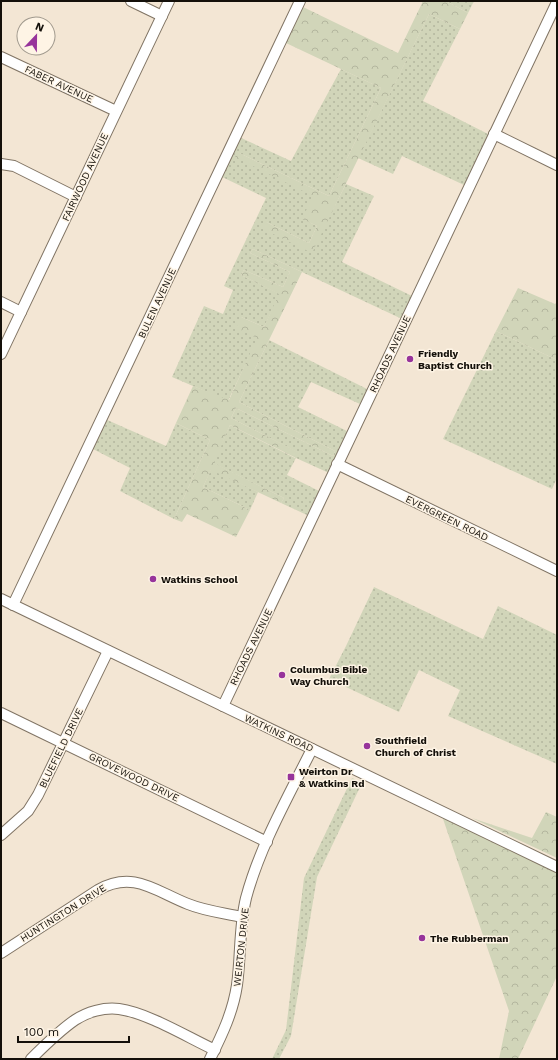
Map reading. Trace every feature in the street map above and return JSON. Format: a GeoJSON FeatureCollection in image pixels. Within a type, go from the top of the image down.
{"type":"FeatureCollection","features":[{"type":"Feature","properties":{"kind":"street"},"geometry":{"type":"LineString","coordinates":[[131,1],[162,16]]}},
{"type":"Feature","properties":{"kind":"street","name":"FAIRWOOD AVENUE"},"geometry":{"type":"LineString","coordinates":[[1,354],[169,1]]}},
{"type":"Feature","properties":{"kind":"street","name":"BULEN AVENUE"},"geometry":{"type":"LineString","coordinates":[[13,605],[300,1]]}},
{"type":"Feature","properties":{"kind":"street","name":"RHOADS AVENUE"},"geometry":{"type":"LineString","coordinates":[[223,706],[557,2]]}},
{"type":"Feature","properties":{"kind":"street","name":"FABER AVENUE"},"geometry":{"type":"LineString","coordinates":[[1,57],[116,111]]}},
{"type":"Feature","properties":{"kind":"street"},"geometry":{"type":"LineString","coordinates":[[494,134],[557,165]]}},
{"type":"Feature","properties":{"kind":"street"},"geometry":{"type":"LineString","coordinates":[[1,164],[14,166],[76,197]]}},
{"type":"Feature","properties":{"kind":"street"},"geometry":{"type":"LineString","coordinates":[[1,302],[21,312]]}},
{"type":"Feature","properties":{"kind":"street","name":"EVERGREEN ROAD"},"geometry":{"type":"LineString","coordinates":[[337,464],[557,571]]}},
{"type":"Feature","properties":{"kind":"street","name":"WATKINS ROAD"},"geometry":{"type":"LineString","coordinates":[[1,599],[557,867]]}},
{"type":"Feature","properties":{"kind":"street","name":"BLUEFIELD DRIVE"},"geometry":{"type":"LineString","coordinates":[[1,835],[28,812],[38,795],[108,651]]}},
{"type":"Feature","properties":{"kind":"street","name":"GROVEWOOD DRIVE"},"geometry":{"type":"LineString","coordinates":[[1,713],[267,842]]}},
{"type":"Feature","properties":{"kind":"street","name":"WEIRTON DRIVE"},"geometry":{"type":"LineString","coordinates":[[212,1054],[232,1009],[237,988],[242,917],[252,878],[267,842],[312,749]]}},
{"type":"Feature","properties":{"kind":"street","name":"HUNTINGTON DRIVE"},"geometry":{"type":"LineString","coordinates":[[1,952],[112,882],[137,882],[188,904],[210,911],[242,917]]}},
{"type":"Feature","properties":{"kind":"street"},"geometry":{"type":"LineString","coordinates":[[31,1059],[75,1020],[107,1008],[136,1013],[212,1054]]}},
{"type":"Feature","properties":{"kind":"green space"},"geometry":{"type":"Polygon","coordinates":[[[423,1],[446,1],[468,13],[460,29],[429,14],[312,253],[263,229],[266,222],[309,243],[317,226],[302,219],[313,196],[235,157],[237,152],[329,196],[381,88],[286,43],[303,7],[398,53],[423,1]]]}},
{"type":"Feature","properties":{"kind":"green space"},"geometry":{"type":"Polygon","coordinates":[[[446,1],[474,1],[468,13],[446,1]]]}},
{"type":"Feature","properties":{"kind":"green space"},"geometry":{"type":"Polygon","coordinates":[[[429,14],[460,29],[423,101],[488,134],[464,185],[402,156],[393,174],[358,158],[429,14]]]}},
{"type":"Feature","properties":{"kind":"green space"},"geometry":{"type":"Polygon","coordinates":[[[341,69],[381,88],[329,196],[237,152],[314,196],[303,219],[317,226],[309,243],[266,222],[311,252],[346,184],[374,196],[342,262],[412,296],[402,319],[253,249],[250,253],[290,272],[283,287],[244,270],[241,275],[280,294],[264,327],[241,317],[258,338],[228,401],[172,377],[204,306],[223,314],[233,290],[224,286],[266,198],[220,176],[239,137],[291,161],[341,69]]]}},
{"type":"Feature","properties":{"kind":"green space"},"geometry":{"type":"Polygon","coordinates":[[[253,249],[302,272],[239,402],[335,451],[333,456],[236,408],[231,418],[300,453],[296,458],[230,425],[214,463],[284,498],[281,503],[211,470],[203,487],[250,510],[236,537],[187,514],[182,522],[174,519],[210,440],[176,423],[193,386],[229,400],[257,338],[236,328],[241,317],[264,327],[279,294],[241,275],[244,270],[283,287],[290,272],[250,253],[253,249]]]}},
{"type":"Feature","properties":{"kind":"green space"},"geometry":{"type":"Polygon","coordinates":[[[518,288],[555,304],[557,302],[557,360],[496,331],[518,288]]]}},
{"type":"Feature","properties":{"kind":"green space"},"geometry":{"type":"Polygon","coordinates":[[[496,331],[557,360],[557,478],[552,489],[443,439],[496,331]]]}},
{"type":"Feature","properties":{"kind":"green space"},"geometry":{"type":"Polygon","coordinates":[[[269,340],[367,389],[360,404],[311,382],[298,407],[347,431],[329,473],[296,458],[287,475],[319,491],[307,515],[281,503],[284,498],[213,463],[230,425],[295,458],[299,453],[231,418],[236,408],[333,456],[335,451],[239,402],[269,340]]]}},
{"type":"Feature","properties":{"kind":"green space"},"geometry":{"type":"Polygon","coordinates":[[[105,419],[166,446],[176,423],[210,440],[174,519],[120,491],[130,468],[91,448],[105,419]]]}},
{"type":"Feature","properties":{"kind":"green space"},"geometry":{"type":"Polygon","coordinates":[[[211,469],[258,492],[250,510],[203,487],[211,469]]]}},
{"type":"Feature","properties":{"kind":"green space"},"geometry":{"type":"Polygon","coordinates":[[[374,587],[483,639],[498,606],[557,635],[557,764],[448,716],[460,690],[419,670],[399,712],[329,679],[374,587]]]}},
{"type":"Feature","properties":{"kind":"green space"},"geometry":{"type":"Polygon","coordinates":[[[352,778],[362,783],[317,877],[291,1036],[279,1059],[272,1059],[286,1030],[304,878],[352,778]]]}},
{"type":"Feature","properties":{"kind":"green space"},"geometry":{"type":"Polygon","coordinates":[[[546,812],[557,817],[557,858],[472,818],[532,838],[546,812]]]}},
{"type":"Feature","properties":{"kind":"green space"},"geometry":{"type":"Polygon","coordinates":[[[442,816],[557,873],[557,976],[518,1059],[499,1059],[509,1011],[442,816]]]}},
{"type":"Feature","properties":{"kind":"place","name":"Friendly Baptist Church"},"geometry":{"type":"Point","coordinates":[410,359]}},
{"type":"Feature","properties":{"kind":"place","name":"Watkins School"},"geometry":{"type":"Point","coordinates":[153,579]}},
{"type":"Feature","properties":{"kind":"place","name":"Columbus Bible Way Church"},"geometry":{"type":"Point","coordinates":[282,675]}},
{"type":"Feature","properties":{"kind":"place","name":"Southfield Church of Christ"},"geometry":{"type":"Point","coordinates":[367,746]}},
{"type":"Feature","properties":{"kind":"place","name":"Weirton Dr & Watkins Rd"},"geometry":{"type":"Point","coordinates":[291,777]}},
{"type":"Feature","properties":{"kind":"place","name":"The Rubberman"},"geometry":{"type":"Point","coordinates":[422,938]}}]}
